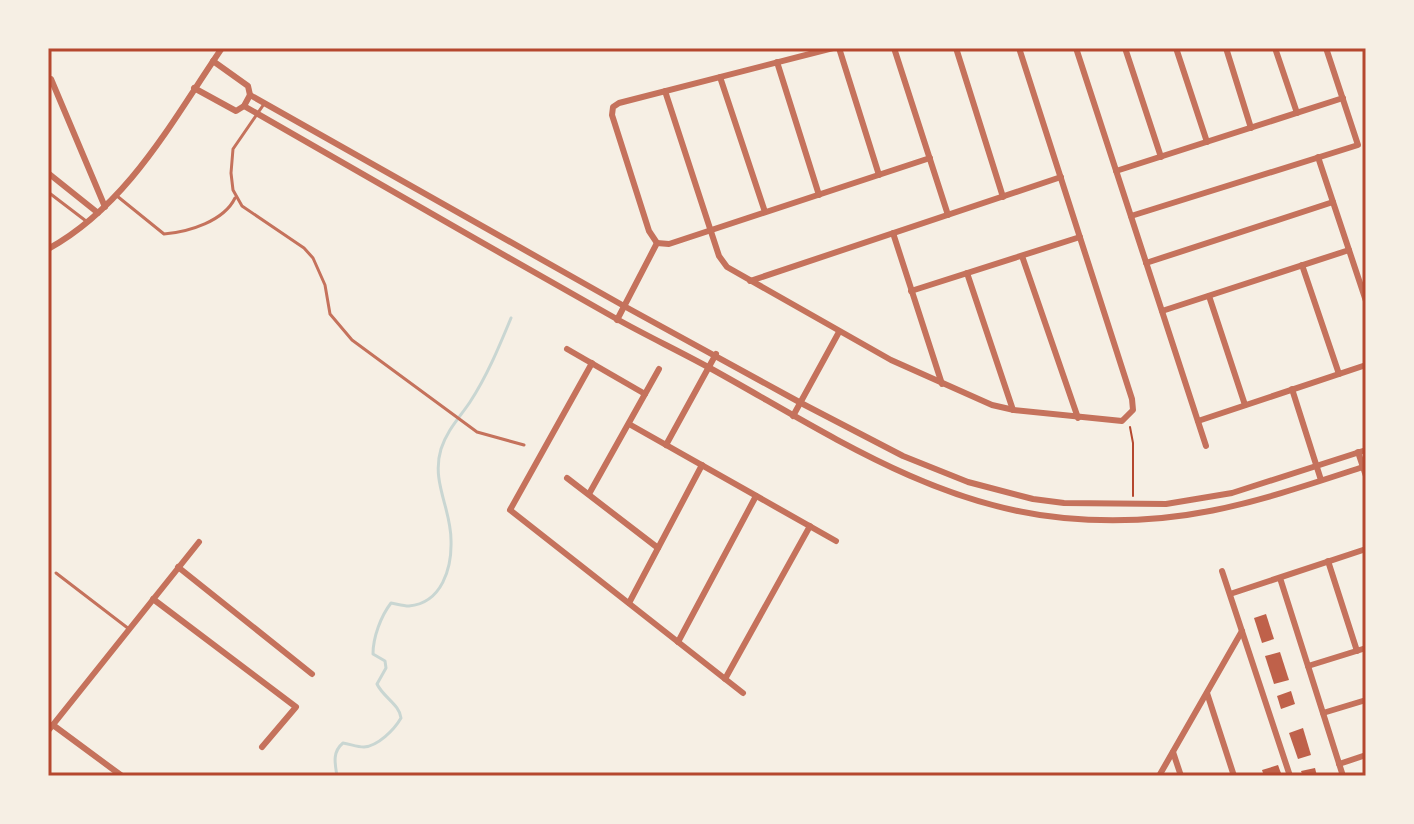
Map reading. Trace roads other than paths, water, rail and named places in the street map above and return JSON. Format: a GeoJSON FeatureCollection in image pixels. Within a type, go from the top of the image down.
{"type":"FeatureCollection","features":[{"type":"Feature","properties":{"kind":"street"},"geometry":{"type":"LineString","coordinates":[[48,249],[117,196],[141,167],[222,48]]}},
{"type":"Feature","properties":{"kind":"street"},"geometry":{"type":"LineString","coordinates":[[657,243],[649,231],[612,110],[619,103],[833,48]]}},
{"type":"Feature","properties":{"kind":"street"},"geometry":{"type":"LineString","coordinates":[[839,48],[879,175]]}},
{"type":"Feature","properties":{"kind":"street"},"geometry":{"type":"LineString","coordinates":[[894,48],[948,215]]}},
{"type":"Feature","properties":{"kind":"street"},"geometry":{"type":"LineString","coordinates":[[956,48],[1003,197]]}},
{"type":"Feature","properties":{"kind":"street"},"geometry":{"type":"LineString","coordinates":[[665,91],[721,260],[750,281],[839,332],[942,384],[1014,410],[1115,422],[1127,419],[1133,410],[1132,399],[1019,48]]}},
{"type":"Feature","properties":{"kind":"street"},"geometry":{"type":"LineString","coordinates":[[1076,48],[1206,446]]}},
{"type":"Feature","properties":{"kind":"street"},"geometry":{"type":"LineString","coordinates":[[1125,48],[1161,157]]}},
{"type":"Feature","properties":{"kind":"street"},"geometry":{"type":"LineString","coordinates":[[1176,48],[1207,142]]}},
{"type":"Feature","properties":{"kind":"street"},"geometry":{"type":"LineString","coordinates":[[1226,48],[1251,128]]}},
{"type":"Feature","properties":{"kind":"street"},"geometry":{"type":"LineString","coordinates":[[1275,48],[1297,113]]}},
{"type":"Feature","properties":{"kind":"street"},"geometry":{"type":"LineString","coordinates":[[1131,216],[1358,145],[1326,48]]}},
{"type":"Feature","properties":{"kind":"street"},"geometry":{"type":"LineString","coordinates":[[194,88],[234,110],[244,106],[250,95],[248,86],[213,61]]}},
{"type":"Feature","properties":{"kind":"street"},"geometry":{"type":"LineString","coordinates":[[777,62],[819,195]]}},
{"type":"Feature","properties":{"kind":"street"},"geometry":{"type":"LineString","coordinates":[[720,77],[765,212]]}},
{"type":"Feature","properties":{"kind":"street"},"geometry":{"type":"LineString","coordinates":[[51,79],[105,207]]}},
{"type":"Feature","properties":{"kind":"street"},"geometry":{"type":"LineString","coordinates":[[250,95],[801,403],[938,472],[997,491],[1064,503],[1133,505],[1166,504],[1217,496],[1362,451],[1366,476]]}},
{"type":"Feature","properties":{"kind":"street"},"geometry":{"type":"LineString","coordinates":[[1116,171],[1343,98]]}},
{"type":"Feature","properties":{"kind":"street"},"geometry":{"type":"LineString","coordinates":[[244,106],[617,320],[709,367],[793,416],[896,470],[994,506],[1062,518],[1133,521],[1175,518],[1220,511],[1364,466]]}},
{"type":"Feature","properties":{"kind":"street"},"geometry":{"type":"LineString","coordinates":[[1318,157],[1366,301]]}},
{"type":"Feature","properties":{"kind":"street"},"geometry":{"type":"LineString","coordinates":[[657,243],[669,244],[930,158]]}},
{"type":"Feature","properties":{"kind":"street"},"geometry":{"type":"LineString","coordinates":[[48,173],[98,213]]}},
{"type":"Feature","properties":{"kind":"street"},"geometry":{"type":"LineString","coordinates":[[750,281],[1061,177]]}},
{"type":"Feature","properties":{"kind":"street"},"geometry":{"type":"LineString","coordinates":[[1146,263],[1333,202]]}},
{"type":"Feature","properties":{"kind":"street"},"geometry":{"type":"LineString","coordinates":[[893,233],[942,384]]}},
{"type":"Feature","properties":{"kind":"street"},"geometry":{"type":"LineString","coordinates":[[911,291],[1080,237]]}},
{"type":"Feature","properties":{"kind":"street"},"geometry":{"type":"LineString","coordinates":[[617,320],[657,243]]}},
{"type":"Feature","properties":{"kind":"street"},"geometry":{"type":"LineString","coordinates":[[1162,311],[1349,250]]}},
{"type":"Feature","properties":{"kind":"street"},"geometry":{"type":"LineString","coordinates":[[1022,256],[1078,418]]}},
{"type":"Feature","properties":{"kind":"street"},"geometry":{"type":"LineString","coordinates":[[1302,265],[1339,374]]}},
{"type":"Feature","properties":{"kind":"street"},"geometry":{"type":"LineString","coordinates":[[967,273],[1014,410]]}},
{"type":"Feature","properties":{"kind":"street"},"geometry":{"type":"LineString","coordinates":[[1209,296],[1245,405]]}},
{"type":"Feature","properties":{"kind":"street"},"geometry":{"type":"LineString","coordinates":[[793,416],[839,332]]}},
{"type":"Feature","properties":{"kind":"street"},"geometry":{"type":"LineString","coordinates":[[567,349],[645,394]]}},
{"type":"Feature","properties":{"kind":"street"},"geometry":{"type":"LineString","coordinates":[[666,445],[716,354]]}},
{"type":"Feature","properties":{"kind":"street"},"geometry":{"type":"LineString","coordinates":[[592,363],[510,510],[743,693]]}},
{"type":"Feature","properties":{"kind":"street"},"geometry":{"type":"LineString","coordinates":[[1198,421],[1366,365]]}},
{"type":"Feature","properties":{"kind":"street"},"geometry":{"type":"LineString","coordinates":[[589,494],[659,369]]}},
{"type":"Feature","properties":{"kind":"street"},"geometry":{"type":"LineString","coordinates":[[1292,389],[1321,480]]}},
{"type":"Feature","properties":{"kind":"street"},"geometry":{"type":"LineString","coordinates":[[629,424],[836,541]]}},
{"type":"Feature","properties":{"kind":"street"},"geometry":{"type":"LineString","coordinates":[[629,603],[702,465]]}},
{"type":"Feature","properties":{"kind":"street"},"geometry":{"type":"LineString","coordinates":[[567,478],[658,548]]}},
{"type":"Feature","properties":{"kind":"street"},"geometry":{"type":"LineString","coordinates":[[994,506],[997,491]]}},
{"type":"Feature","properties":{"kind":"street"},"geometry":{"type":"LineString","coordinates":[[678,642],[756,496]]}},
{"type":"Feature","properties":{"kind":"street"},"geometry":{"type":"LineString","coordinates":[[1133,505],[1133,521]]}},
{"type":"Feature","properties":{"kind":"street"},"geometry":{"type":"LineString","coordinates":[[725,679],[810,526]]}},
{"type":"Feature","properties":{"kind":"street"},"geometry":{"type":"LineString","coordinates":[[122,776],[50,728],[199,542]]}},
{"type":"Feature","properties":{"kind":"street"},"geometry":{"type":"LineString","coordinates":[[1230,594],[1366,549]]}},
{"type":"Feature","properties":{"kind":"street"},"geometry":{"type":"LineString","coordinates":[[1328,561],[1357,651]]}},
{"type":"Feature","properties":{"kind":"street"},"geometry":{"type":"LineString","coordinates":[[178,567],[312,674]]}},
{"type":"Feature","properties":{"kind":"street"},"geometry":{"type":"LineString","coordinates":[[1222,571],[1290,776]]}},
{"type":"Feature","properties":{"kind":"street"},"geometry":{"type":"LineString","coordinates":[[1280,578],[1343,776]]}},
{"type":"Feature","properties":{"kind":"street"},"geometry":{"type":"LineString","coordinates":[[153,599],[296,707],[262,747]]}},
{"type":"Feature","properties":{"kind":"street"},"geometry":{"type":"LineString","coordinates":[[1159,776],[1242,631]]}},
{"type":"Feature","properties":{"kind":"street"},"geometry":{"type":"LineString","coordinates":[[1308,666],[1366,648]]}},
{"type":"Feature","properties":{"kind":"street"},"geometry":{"type":"LineString","coordinates":[[1207,693],[1234,776]]}},
{"type":"Feature","properties":{"kind":"street"},"geometry":{"type":"LineString","coordinates":[[1323,713],[1366,700]]}},
{"type":"Feature","properties":{"kind":"street"},"geometry":{"type":"LineString","coordinates":[[1173,752],[1181,776]]}},
{"type":"Feature","properties":{"kind":"street"},"geometry":{"type":"LineString","coordinates":[[1339,764],[1366,755]]}},
{"type":"Feature","properties":{"kind":"lane"},"geometry":{"type":"LineString","coordinates":[[265,103],[233,149],[231,173],[235,198],[304,248],[313,258],[325,285],[330,314],[352,340],[477,432],[524,445]]}},
{"type":"Feature","properties":{"kind":"lane"},"geometry":{"type":"LineString","coordinates":[[48,192],[87,222]]}},
{"type":"Feature","properties":{"kind":"lane"},"geometry":{"type":"LineString","coordinates":[[117,196],[164,234],[184,233],[230,208],[235,198]]}},
{"type":"Feature","properties":{"kind":"lane"},"geometry":{"type":"LineString","coordinates":[[56,573],[129,629]]}},
{"type":"Feature","properties":{"kind":"waterway"},"geometry":{"type":"LineString","coordinates":[[337,776],[336,754],[343,743],[364,747],[375,744],[401,718],[398,709],[377,684],[386,668],[385,661],[373,654],[376,634],[391,603],[409,606],[420,603],[430,598],[443,582],[450,562],[451,540],[438,473],[441,449],[482,382],[511,318]]}}]}
